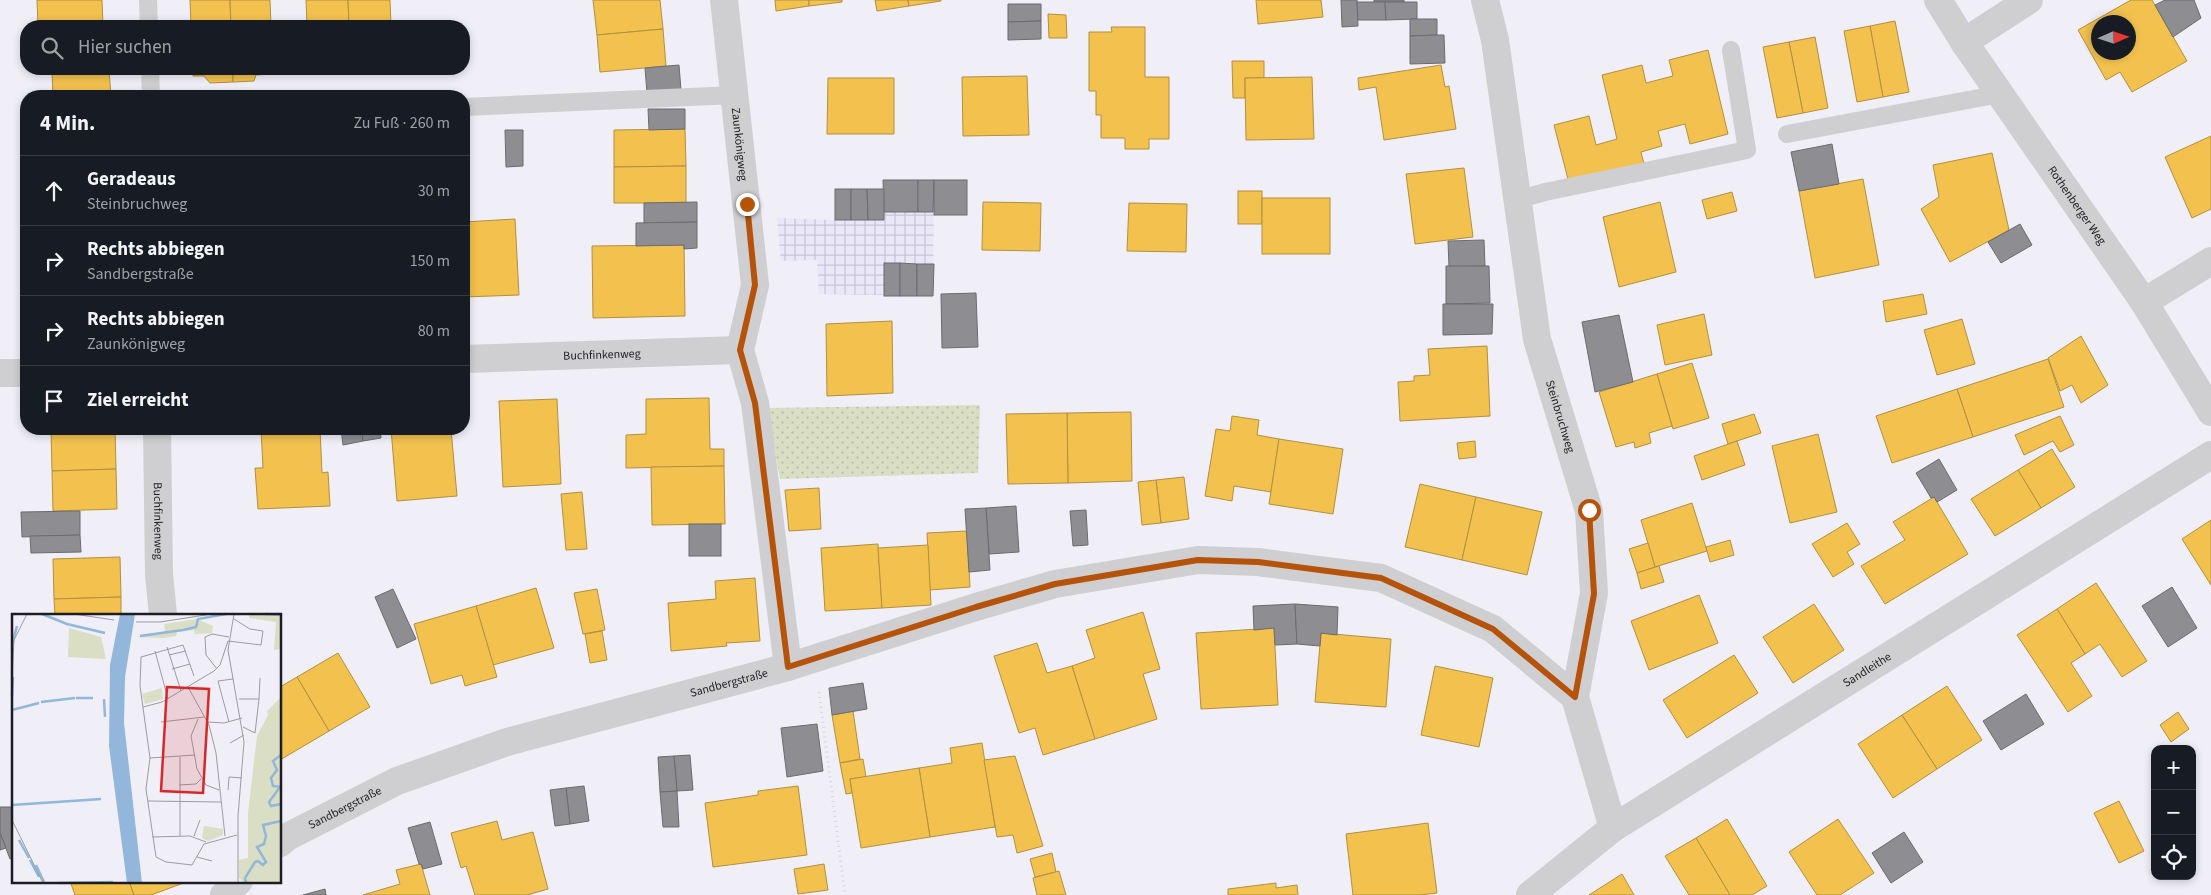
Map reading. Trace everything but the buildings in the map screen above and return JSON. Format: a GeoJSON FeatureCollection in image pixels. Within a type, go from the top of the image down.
{"type":"FeatureCollection","features":[{"type":"Feature","properties":{"kind":"street","name":"Zaunkönigweg"},"geometry":{"type":"LineString","coordinates":[[724,0],[755,285],[740,350],[755,403],[788,667]]}},
{"type":"Feature","properties":{"kind":"street","name":"Steinbruchweg"},"geometry":{"type":"LineString","coordinates":[[1485,0],[1495,40],[1537,339],[1589,510],[1594,594],[1575,697],[1613,828]]}},
{"type":"Feature","properties":{"kind":"street","name":"Rothenberger Weg"},"geometry":{"type":"LineString","coordinates":[[1938,0],[1964,42],[2144,302],[2211,412]]}},
{"type":"Feature","properties":{"kind":"street"},"geometry":{"type":"LineString","coordinates":[[1964,42],[2029,0]]}},
{"type":"Feature","properties":{"kind":"street"},"geometry":{"type":"LineString","coordinates":[[2144,302],[2211,261]]}},
{"type":"Feature","properties":{"kind":"street","name":"Buchfinkenweg"},"geometry":{"type":"LineString","coordinates":[[470,359],[740,350]]}},
{"type":"Feature","properties":{"kind":"street"},"geometry":{"type":"LineString","coordinates":[[0,373],[20,372]]}},
{"type":"Feature","properties":{"kind":"street","name":"Buchfinkenweg"},"geometry":{"type":"LineString","coordinates":[[156,435],[159,574],[163,614]]}},
{"type":"Feature","properties":{"kind":"street","name":"Sandleithe"},"geometry":{"type":"LineString","coordinates":[[1530,895],[1613,828],[2211,455]]}},
{"type":"Feature","properties":{"kind":"street","name":"Sandbergstraße"},"geometry":{"type":"LineString","coordinates":[[282,837],[397,781],[507,742],[788,667],[1055,584],[1198,560],[1258,562],[1381,578],[1493,629],[1575,697]]}},
{"type":"Feature","properties":{"kind":"street"},"geometry":{"type":"LineString","coordinates":[[224,895],[238,882]]}},
{"type":"Feature","properties":{"kind":"lane"},"geometry":{"type":"LineString","coordinates":[[148,0],[149,20]]}},
{"type":"Feature","properties":{"kind":"lane"},"geometry":{"type":"LineString","coordinates":[[1517,200],[1545,192],[1747,150],[1731,50]]}},
{"type":"Feature","properties":{"kind":"lane"},"geometry":{"type":"LineString","coordinates":[[150,75],[151,90]]}},
{"type":"Feature","properties":{"kind":"lane"},"geometry":{"type":"LineString","coordinates":[[1787,134],[2000,94]]}},
{"type":"Feature","properties":{"kind":"lane","name":"Zaunkönigweg"},"geometry":{"type":"LineString","coordinates":[[470,107],[735,95]]}},
{"type":"Feature","properties":{"kind":"path"},"geometry":{"type":"LineString","coordinates":[[814,659],[845,895]]}},
{"type":"Feature","properties":{"kind":"shaded area"},"geometry":{"type":"Polygon","coordinates":[[[934,180],[933,296],[819,294],[817,260],[781,261],[777,218],[835,220],[835,189],[883,189],[934,180]]]}},
{"type":"Feature","properties":{"kind":"green space"},"geometry":{"type":"Polygon","coordinates":[[[980,405],[978,473],[780,479],[770,427],[769,408],[980,405]]]}},
{"type":"Feature","properties":{"kind":"route"},"geometry":{"type":"LineString","coordinates":[[747,204],[755,285],[740,350],[755,403],[788,667],[1055,584],[1198,560],[1258,562],[1381,578],[1493,629],[1575,697],[1594,594],[1589,510]]}}]}
